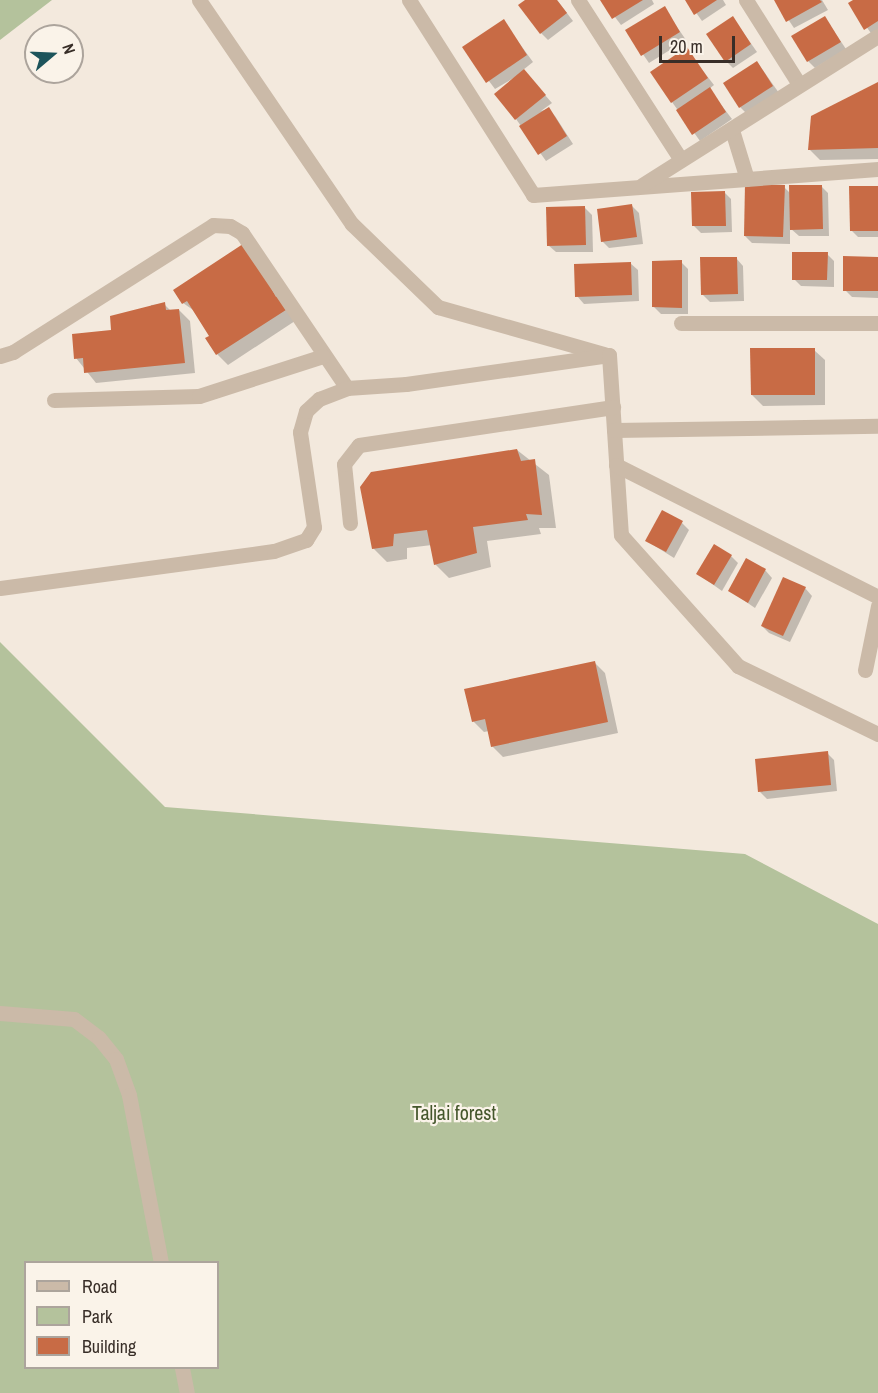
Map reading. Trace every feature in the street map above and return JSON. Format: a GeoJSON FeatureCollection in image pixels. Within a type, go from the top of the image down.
{"type":"FeatureCollection","features":[{"type":"Feature","properties":{"kind":"street"},"geometry":{"type":"LineString","coordinates":[[199,0],[352,224],[438,307],[609,355]]}},
{"type":"Feature","properties":{"kind":"street"},"geometry":{"type":"LineString","coordinates":[[409,0],[533,195],[878,169]]}},
{"type":"Feature","properties":{"kind":"street"},"geometry":{"type":"LineString","coordinates":[[578,0],[681,160]]}},
{"type":"Feature","properties":{"kind":"street"},"geometry":{"type":"LineString","coordinates":[[746,0],[799,84]]}},
{"type":"Feature","properties":{"kind":"street"},"geometry":{"type":"LineString","coordinates":[[640,187],[878,36]]}},
{"type":"Feature","properties":{"kind":"street"},"geometry":{"type":"LineString","coordinates":[[732,130],[747,179]]}},
{"type":"Feature","properties":{"kind":"street"},"geometry":{"type":"LineString","coordinates":[[0,356],[13,352],[213,225],[230,226],[242,233],[304,328],[347,388]]}},
{"type":"Feature","properties":{"kind":"street"},"geometry":{"type":"LineString","coordinates":[[681,323],[878,323]]}},
{"type":"Feature","properties":{"kind":"street"},"geometry":{"type":"LineString","coordinates":[[0,588],[274,552],[306,540],[314,527],[300,432],[306,411],[319,399],[347,388],[406,384],[609,355]]}},
{"type":"Feature","properties":{"kind":"street"},"geometry":{"type":"LineString","coordinates":[[609,355],[621,535],[738,666],[878,734]]}},
{"type":"Feature","properties":{"kind":"street"},"geometry":{"type":"LineString","coordinates":[[54,400],[199,396],[323,356]]}},
{"type":"Feature","properties":{"kind":"street"},"geometry":{"type":"LineString","coordinates":[[350,523],[344,464],[358,445],[613,407]]}},
{"type":"Feature","properties":{"kind":"street"},"geometry":{"type":"LineString","coordinates":[[614,430],[878,426]]}},
{"type":"Feature","properties":{"kind":"street"},"geometry":{"type":"LineString","coordinates":[[616,465],[878,597]]}},
{"type":"Feature","properties":{"kind":"street"},"geometry":{"type":"LineString","coordinates":[[865,670],[878,606]]}},
{"type":"Feature","properties":{"kind":"street"},"geometry":{"type":"LineString","coordinates":[[0,1013],[74,1019],[99,1038],[116,1059],[129,1095],[161,1261]]}},
{"type":"Feature","properties":{"kind":"street"},"geometry":{"type":"LineString","coordinates":[[182,1369],[187,1393]]}},
{"type":"Feature","properties":{"kind":"green space"},"geometry":{"type":"Polygon","coordinates":[[[0,0],[52,0],[0,40],[0,0]]]}},
{"type":"Feature","properties":{"kind":"green space","name":"Taljai forest"},"geometry":{"type":"Polygon","coordinates":[[[0,642],[165,807],[745,854],[878,924],[878,1393],[0,1393],[0,642]]]}},
{"type":"Feature","properties":{"kind":"building"},"geometry":{"type":"Polygon","coordinates":[[[525,0],[557,0],[567,13],[540,34],[518,5],[525,0]]]}},
{"type":"Feature","properties":{"kind":"building"},"geometry":{"type":"Polygon","coordinates":[[[600,0],[643,0],[612,19],[600,0]]]}},
{"type":"Feature","properties":{"kind":"building"},"geometry":{"type":"Polygon","coordinates":[[[685,0],[717,0],[694,15],[685,0]]]}},
{"type":"Feature","properties":{"kind":"building"},"geometry":{"type":"Polygon","coordinates":[[[774,0],[820,0],[822,2],[786,22],[774,0]]]}},
{"type":"Feature","properties":{"kind":"building"},"geometry":{"type":"Polygon","coordinates":[[[853,0],[878,0],[878,21],[864,30],[848,3],[853,0]]]}},
{"type":"Feature","properties":{"kind":"building"},"geometry":{"type":"Polygon","coordinates":[[[665,6],[680,32],[641,56],[625,30],[665,6]]]}},
{"type":"Feature","properties":{"kind":"building"},"geometry":{"type":"Polygon","coordinates":[[[733,16],[751,44],[725,62],[706,34],[733,16]]]}},
{"type":"Feature","properties":{"kind":"building"},"geometry":{"type":"Polygon","coordinates":[[[825,16],[841,42],[807,62],[791,36],[825,16]]]}},
{"type":"Feature","properties":{"kind":"building"},"geometry":{"type":"Polygon","coordinates":[[[504,19],[527,55],[486,83],[462,47],[504,19]]]}},
{"type":"Feature","properties":{"kind":"building"},"geometry":{"type":"Polygon","coordinates":[[[687,47],[708,78],[671,103],[650,72],[687,47]]]}},
{"type":"Feature","properties":{"kind":"building"},"geometry":{"type":"Polygon","coordinates":[[[757,61],[773,86],[739,108],[723,83],[757,61]]]}},
{"type":"Feature","properties":{"kind":"building"},"geometry":{"type":"Polygon","coordinates":[[[524,69],[546,95],[515,120],[494,94],[524,69]]]}},
{"type":"Feature","properties":{"kind":"building"},"geometry":{"type":"Polygon","coordinates":[[[878,82],[878,148],[808,150],[811,116],[878,82]]]}},
{"type":"Feature","properties":{"kind":"building"},"geometry":{"type":"Polygon","coordinates":[[[710,87],[726,112],[692,135],[676,110],[710,87]]]}},
{"type":"Feature","properties":{"kind":"building"},"geometry":{"type":"Polygon","coordinates":[[[549,107],[567,136],[538,155],[519,126],[549,107]]]}},
{"type":"Feature","properties":{"kind":"building"},"geometry":{"type":"Polygon","coordinates":[[[745,184],[785,185],[783,237],[744,236],[745,184]]]}},
{"type":"Feature","properties":{"kind":"building"},"geometry":{"type":"Polygon","coordinates":[[[789,185],[822,185],[823,229],[790,230],[789,185]]]}},
{"type":"Feature","properties":{"kind":"building"},"geometry":{"type":"Polygon","coordinates":[[[849,186],[878,186],[878,231],[850,231],[849,186]]]}},
{"type":"Feature","properties":{"kind":"building"},"geometry":{"type":"Polygon","coordinates":[[[725,191],[726,226],[692,226],[691,192],[725,191]]]}},
{"type":"Feature","properties":{"kind":"building"},"geometry":{"type":"Polygon","coordinates":[[[632,204],[637,237],[601,242],[597,209],[632,204]]]}},
{"type":"Feature","properties":{"kind":"building"},"geometry":{"type":"Polygon","coordinates":[[[585,206],[586,245],[547,246],[546,207],[585,206]]]}},
{"type":"Feature","properties":{"kind":"building"},"geometry":{"type":"Polygon","coordinates":[[[246,242],[276,297],[280,295],[289,308],[216,355],[205,338],[209,336],[187,301],[182,304],[173,290],[246,242]]]}},
{"type":"Feature","properties":{"kind":"building"},"geometry":{"type":"Polygon","coordinates":[[[792,252],[828,252],[827,280],[792,280],[792,252]]]}},
{"type":"Feature","properties":{"kind":"building"},"geometry":{"type":"Polygon","coordinates":[[[843,256],[878,257],[878,291],[843,291],[843,256]]]}},
{"type":"Feature","properties":{"kind":"building"},"geometry":{"type":"Polygon","coordinates":[[[700,257],[737,257],[738,294],[701,295],[700,257]]]}},
{"type":"Feature","properties":{"kind":"building"},"geometry":{"type":"Polygon","coordinates":[[[682,260],[682,308],[652,307],[652,261],[682,260]]]}},
{"type":"Feature","properties":{"kind":"building"},"geometry":{"type":"Polygon","coordinates":[[[631,262],[632,295],[575,297],[574,264],[631,262]]]}},
{"type":"Feature","properties":{"kind":"building"},"geometry":{"type":"Polygon","coordinates":[[[165,302],[166,310],[179,309],[185,363],[84,373],[83,358],[74,359],[72,334],[111,330],[110,316],[165,302]]]}},
{"type":"Feature","properties":{"kind":"building"},"geometry":{"type":"Polygon","coordinates":[[[750,348],[815,348],[815,395],[751,395],[750,348]]]}},
{"type":"Feature","properties":{"kind":"building"},"geometry":{"type":"Polygon","coordinates":[[[517,449],[521,461],[535,459],[542,515],[526,514],[528,520],[473,527],[477,553],[434,565],[427,530],[394,534],[393,546],[372,549],[360,487],[371,472],[517,449]]]}},
{"type":"Feature","properties":{"kind":"building"},"geometry":{"type":"Polygon","coordinates":[[[662,510],[683,521],[666,552],[645,541],[662,510]]]}},
{"type":"Feature","properties":{"kind":"building"},"geometry":{"type":"Polygon","coordinates":[[[714,544],[732,555],[714,585],[696,574],[714,544]]]}},
{"type":"Feature","properties":{"kind":"building"},"geometry":{"type":"Polygon","coordinates":[[[746,558],[766,569],[748,603],[728,591],[746,558]]]}},
{"type":"Feature","properties":{"kind":"building"},"geometry":{"type":"Polygon","coordinates":[[[783,577],[806,587],[783,636],[761,626],[783,577]]]}},
{"type":"Feature","properties":{"kind":"building"},"geometry":{"type":"Polygon","coordinates":[[[595,661],[608,722],[491,747],[485,719],[472,722],[464,689],[595,661]]]}},
{"type":"Feature","properties":{"kind":"building"},"geometry":{"type":"Polygon","coordinates":[[[828,751],[831,785],[758,792],[755,759],[828,751]]]}}]}
